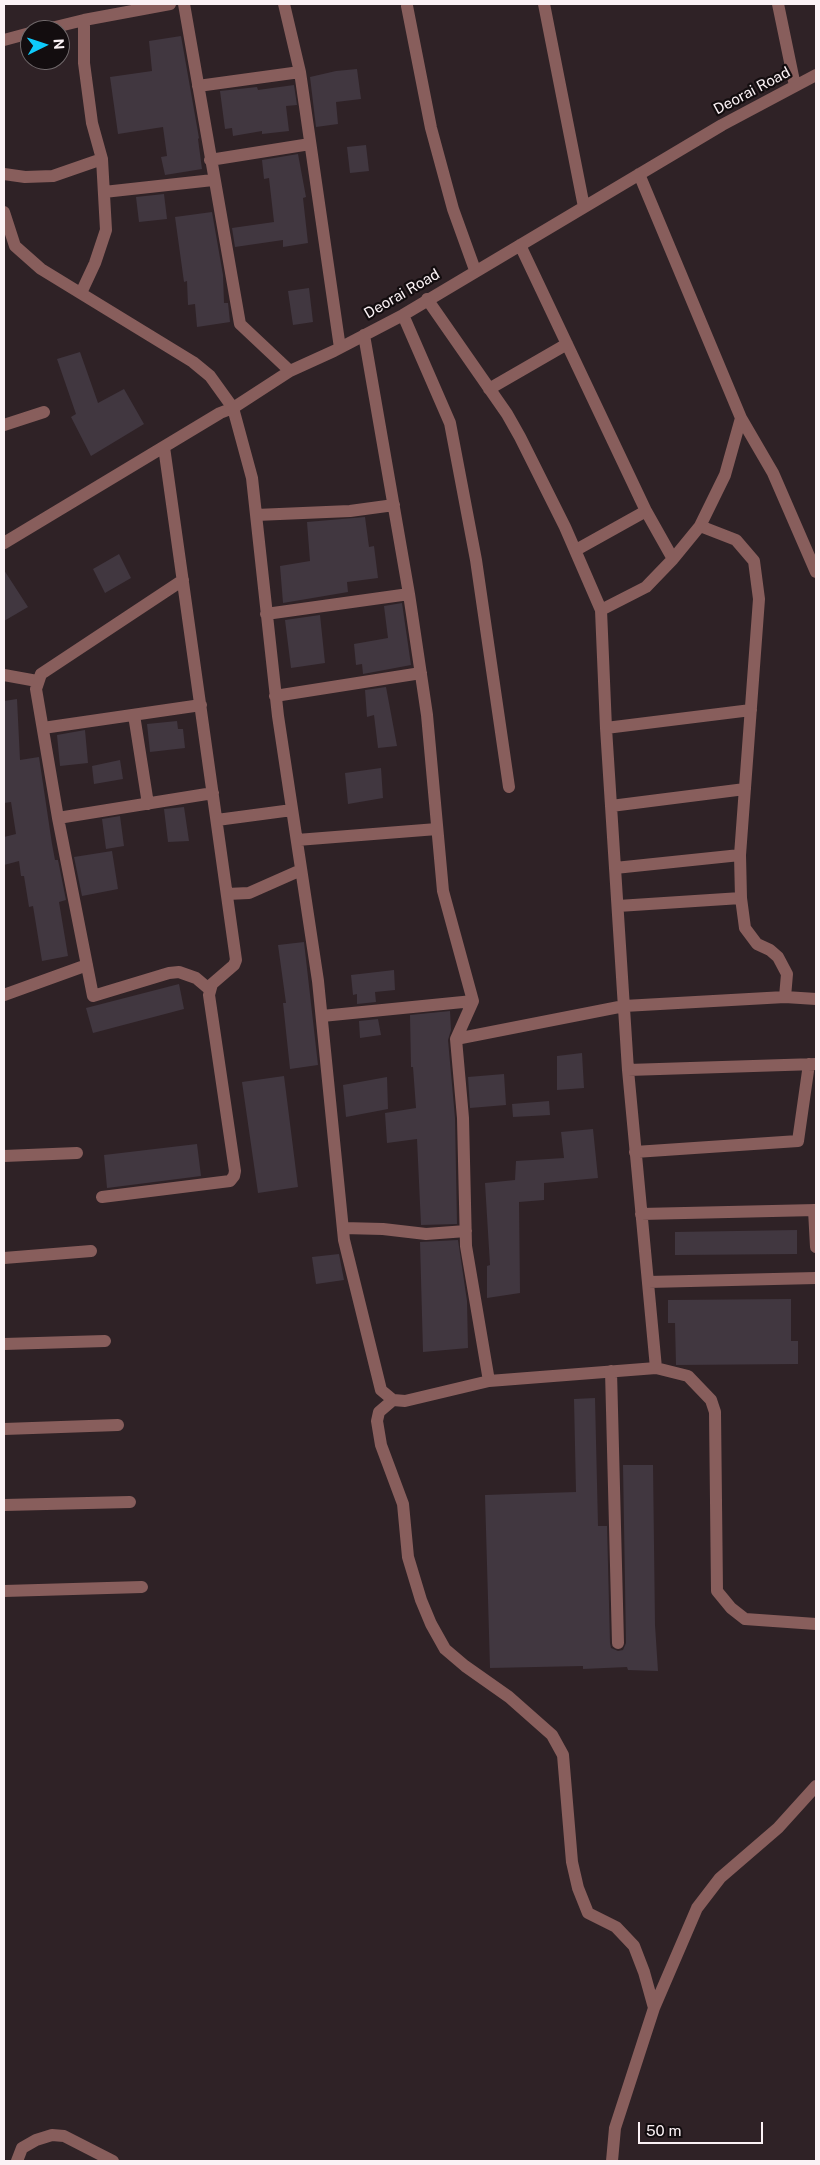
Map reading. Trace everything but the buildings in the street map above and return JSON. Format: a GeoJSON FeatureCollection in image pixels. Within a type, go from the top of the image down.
{"type":"FeatureCollection","features":[{"type":"Feature","properties":{"kind":"street"},"geometry":{"type":"LineString","coordinates":[[70,23],[170,4]]}},
{"type":"Feature","properties":{"kind":"street"},"geometry":{"type":"LineString","coordinates":[[184,4],[213,180],[240,324],[290,371]]}},
{"type":"Feature","properties":{"kind":"street"},"geometry":{"type":"LineString","coordinates":[[284,4],[300,72],[340,348]]}},
{"type":"Feature","properties":{"kind":"street"},"geometry":{"type":"LineString","coordinates":[[544,4],[584,207]]}},
{"type":"Feature","properties":{"kind":"street"},"geometry":{"type":"LineString","coordinates":[[778,4],[795,86]]}},
{"type":"Feature","properties":{"kind":"street"},"geometry":{"type":"LineString","coordinates":[[407,6],[431,128],[453,209],[475,270]]}},
{"type":"Feature","properties":{"kind":"street"},"geometry":{"type":"LineString","coordinates":[[81,293],[95,262],[106,230],[102,158],[92,123],[84,63],[84,20]]}},
{"type":"Feature","properties":{"kind":"street"},"geometry":{"type":"LineString","coordinates":[[4,40],[20,36]]}},
{"type":"Feature","properties":{"kind":"street"},"geometry":{"type":"LineString","coordinates":[[198,86],[300,72]]}},
{"type":"Feature","properties":{"kind":"street","name":"Deorai Road"},"geometry":{"type":"LineString","coordinates":[[4,543],[233,408],[290,371],[340,348],[403,315],[475,270],[722,125],[816,75]]}},
{"type":"Feature","properties":{"kind":"street"},"geometry":{"type":"LineString","coordinates":[[210,160],[310,144]]}},
{"type":"Feature","properties":{"kind":"street"},"geometry":{"type":"LineString","coordinates":[[4,174],[25,177],[53,176],[102,158]]}},
{"type":"Feature","properties":{"kind":"street"},"geometry":{"type":"LineString","coordinates":[[639,174],[741,418],[773,473],[816,572]]}},
{"type":"Feature","properties":{"kind":"street"},"geometry":{"type":"LineString","coordinates":[[104,192],[213,180]]}},
{"type":"Feature","properties":{"kind":"street"},"geometry":{"type":"LineString","coordinates":[[4,212],[15,246],[41,269],[193,362],[210,376],[233,408],[252,478],[275,696],[322,1016],[344,1240],[381,1390],[393,1400],[405,1401],[489,1381],[656,1368],[688,1376],[707,1394],[715,1412],[717,1591],[731,1608],[745,1620],[816,1624]]}},
{"type":"Feature","properties":{"kind":"street"},"geometry":{"type":"LineString","coordinates":[[520,245],[646,511],[673,559]]}},
{"type":"Feature","properties":{"kind":"street"},"geometry":{"type":"LineString","coordinates":[[427,299],[507,414],[520,437],[576,550],[601,610],[606,728],[628,1070],[656,1368]]}},
{"type":"Feature","properties":{"kind":"street"},"geometry":{"type":"LineString","coordinates":[[403,315],[450,422],[476,560],[510,787]]}},
{"type":"Feature","properties":{"kind":"street"},"geometry":{"type":"LineString","coordinates":[[364,335],[409,594],[427,715],[443,890],[473,1001],[456,1039],[463,1118],[466,1246],[489,1381]]}},
{"type":"Feature","properties":{"kind":"street"},"geometry":{"type":"LineString","coordinates":[[489,389],[567,344]]}},
{"type":"Feature","properties":{"kind":"street"},"geometry":{"type":"LineString","coordinates":[[4,425],[44,412]]}},
{"type":"Feature","properties":{"kind":"street"},"geometry":{"type":"LineString","coordinates":[[601,610],[646,587],[673,559],[700,526],[725,474],[741,418]]}},
{"type":"Feature","properties":{"kind":"street"},"geometry":{"type":"LineString","coordinates":[[102,1197],[230,1181],[234,1176],[209,989],[212,984],[234,965],[236,960],[164,447]]}},
{"type":"Feature","properties":{"kind":"street"},"geometry":{"type":"LineString","coordinates":[[256,515],[350,511],[394,505]]}},
{"type":"Feature","properties":{"kind":"street"},"geometry":{"type":"LineString","coordinates":[[576,550],[646,511]]}},
{"type":"Feature","properties":{"kind":"street"},"geometry":{"type":"LineString","coordinates":[[700,526],[736,540],[754,561],[760,599],[740,855],[742,898],[745,928],[757,944],[770,950],[778,957],[787,974],[785,997]]}},
{"type":"Feature","properties":{"kind":"street"},"geometry":{"type":"LineString","coordinates":[[183,580],[41,674],[38,681],[37,698],[58,818],[93,996],[169,973],[179,972],[196,978],[209,989]]}},
{"type":"Feature","properties":{"kind":"street"},"geometry":{"type":"LineString","coordinates":[[266,614],[409,594]]}},
{"type":"Feature","properties":{"kind":"street"},"geometry":{"type":"LineString","coordinates":[[275,696],[421,673]]}},
{"type":"Feature","properties":{"kind":"street"},"geometry":{"type":"LineString","coordinates":[[4,675],[38,681]]}},
{"type":"Feature","properties":{"kind":"street"},"geometry":{"type":"LineString","coordinates":[[43,728],[201,705]]}},
{"type":"Feature","properties":{"kind":"street"},"geometry":{"type":"LineString","coordinates":[[606,728],[751,710]]}},
{"type":"Feature","properties":{"kind":"street"},"geometry":{"type":"LineString","coordinates":[[134,716],[148,804]]}},
{"type":"Feature","properties":{"kind":"street"},"geometry":{"type":"LineString","coordinates":[[611,806],[745,789]]}},
{"type":"Feature","properties":{"kind":"street"},"geometry":{"type":"LineString","coordinates":[[58,818],[213,793]]}},
{"type":"Feature","properties":{"kind":"street"},"geometry":{"type":"LineString","coordinates":[[217,820],[292,810]]}},
{"type":"Feature","properties":{"kind":"street"},"geometry":{"type":"LineString","coordinates":[[297,840],[438,829]]}},
{"type":"Feature","properties":{"kind":"street"},"geometry":{"type":"LineString","coordinates":[[615,868],[740,855]]}},
{"type":"Feature","properties":{"kind":"street"},"geometry":{"type":"LineString","coordinates":[[228,894],[249,893],[301,870]]}},
{"type":"Feature","properties":{"kind":"street"},"geometry":{"type":"LineString","coordinates":[[618,906],[742,898]]}},
{"type":"Feature","properties":{"kind":"street"},"geometry":{"type":"LineString","coordinates":[[4,995],[87,965]]}},
{"type":"Feature","properties":{"kind":"street"},"geometry":{"type":"LineString","coordinates":[[456,1039],[624,1006],[785,997],[816,999]]}},
{"type":"Feature","properties":{"kind":"street"},"geometry":{"type":"LineString","coordinates":[[322,1016],[473,1001]]}},
{"type":"Feature","properties":{"kind":"street"},"geometry":{"type":"LineString","coordinates":[[628,1070],[813,1064],[798,1142],[636,1152]]}},
{"type":"Feature","properties":{"kind":"street"},"geometry":{"type":"LineString","coordinates":[[4,1156],[77,1153]]}},
{"type":"Feature","properties":{"kind":"street"},"geometry":{"type":"LineString","coordinates":[[642,1214],[815,1210],[816,1247]]}},
{"type":"Feature","properties":{"kind":"street"},"geometry":{"type":"LineString","coordinates":[[343,1228],[383,1229],[426,1234],[466,1231]]}},
{"type":"Feature","properties":{"kind":"street"},"geometry":{"type":"LineString","coordinates":[[4,1258],[91,1250]]}},
{"type":"Feature","properties":{"kind":"street"},"geometry":{"type":"LineString","coordinates":[[648,1282],[816,1278]]}},
{"type":"Feature","properties":{"kind":"street"},"geometry":{"type":"LineString","coordinates":[[4,1344],[105,1341]]}},
{"type":"Feature","properties":{"kind":"street"},"geometry":{"type":"LineString","coordinates":[[611,1371],[618,1643]]}},
{"type":"Feature","properties":{"kind":"street"},"geometry":{"type":"LineString","coordinates":[[393,1400],[379,1412],[377,1421],[381,1445],[403,1504],[408,1557],[421,1600],[431,1624],[445,1649],[465,1666],[509,1697],[552,1735],[563,1755],[572,1862],[578,1888],[588,1913],[616,1927],[634,1946],[644,1972],[654,2008]]}},
{"type":"Feature","properties":{"kind":"street"},"geometry":{"type":"LineString","coordinates":[[4,1429],[118,1425]]}},
{"type":"Feature","properties":{"kind":"street"},"geometry":{"type":"LineString","coordinates":[[4,1505],[130,1502]]}},
{"type":"Feature","properties":{"kind":"street"},"geometry":{"type":"LineString","coordinates":[[4,1591],[142,1587]]}},
{"type":"Feature","properties":{"kind":"street"},"geometry":{"type":"LineString","coordinates":[[612,2161],[616,2128],[654,2008],[697,1908],[720,1878],[778,1828],[816,1786]]}},
{"type":"Feature","properties":{"kind":"street"},"geometry":{"type":"LineString","coordinates":[[17,2161],[22,2148],[36,2140],[52,2135],[64,2136],[113,2161]]}}]}
